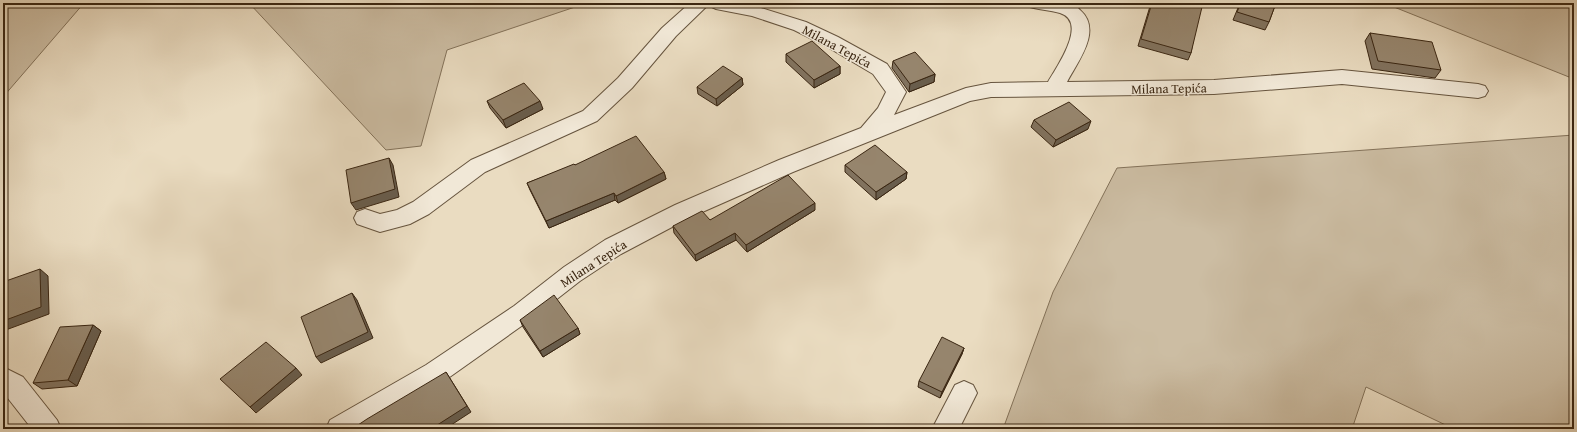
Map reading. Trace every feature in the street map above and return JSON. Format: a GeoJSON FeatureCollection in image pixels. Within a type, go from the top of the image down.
{"type":"FeatureCollection","features":[{"type":"Feature","properties":{"kind":"street"},"geometry":{"type":"LineString","coordinates":[[365,218],[380,223],[402,218],[420,208],[478,166],[590,116],[625,83],[669,32],[701,3]]}},
{"type":"Feature","properties":{"kind":"street","name":"Milana Tepića"},"geometry":{"type":"LineString","coordinates":[[716,3],[755,11],[800,26],[831,41],[880,69],[896,92],[886,112],[866,134]]}},
{"type":"Feature","properties":{"kind":"street"},"geometry":{"type":"LineString","coordinates":[[1036,3],[1067,8],[1078,17],[1082,30],[1079,42],[1054,89]]}},
{"type":"Feature","properties":{"kind":"street","name":"Milana Tepića"},"geometry":{"type":"LineString","coordinates":[[339,429],[435,373],[522,313],[572,274],[613,247],[684,211],[786,166],[966,95],[991,90],[1214,88],[1342,77],[1478,91]]}},
{"type":"Feature","properties":{"kind":"street"},"geometry":{"type":"LineString","coordinates":[[3,378],[14,385],[48,429]]}},
{"type":"Feature","properties":{"kind":"street"},"geometry":{"type":"LineString","coordinates":[[945,429],[964,393]]}},
{"type":"Feature","properties":{"kind":"shaded area"},"geometry":{"type":"Polygon","coordinates":[[[3,3],[84,3],[3,97],[3,3]]]}},
{"type":"Feature","properties":{"kind":"shaded area"},"geometry":{"type":"Polygon","coordinates":[[[249,3],[587,3],[447,50],[421,146],[386,150],[249,3]]]}},
{"type":"Feature","properties":{"kind":"shaded area"},"geometry":{"type":"Polygon","coordinates":[[[1384,3],[1574,3],[1574,79],[1384,3]]]}},
{"type":"Feature","properties":{"kind":"shaded area"},"geometry":{"type":"Polygon","coordinates":[[[1574,135],[1574,429],[1454,429],[1366,387],[1352,429],[1003,429],[1053,292],[1117,168],[1574,135]]]}},
{"type":"Feature","properties":{"kind":"building"},"geometry":{"type":"Polygon","coordinates":[[[1152,3],[1200,3],[1202,7],[1191,53],[1141,39],[1152,3]]]}},
{"type":"Feature","properties":{"kind":"building"},"geometry":{"type":"Polygon","coordinates":[[[1241,3],[1276,3],[1269,22],[1237,12],[1241,3]]]}},
{"type":"Feature","properties":{"kind":"building"},"geometry":{"type":"Polygon","coordinates":[[[1370,33],[1432,42],[1441,70],[1378,61],[1370,33]]]}},
{"type":"Feature","properties":{"kind":"building"},"geometry":{"type":"Polygon","coordinates":[[[812,41],[840,66],[814,80],[786,54],[812,41]]]}},
{"type":"Feature","properties":{"kind":"building"},"geometry":{"type":"Polygon","coordinates":[[[915,52],[935,74],[910,84],[893,61],[915,52]]]}},
{"type":"Feature","properties":{"kind":"building"},"geometry":{"type":"Polygon","coordinates":[[[723,66],[742,78],[716,99],[697,87],[723,66]]]}},
{"type":"Feature","properties":{"kind":"building"},"geometry":{"type":"Polygon","coordinates":[[[524,83],[540,101],[503,120],[487,101],[524,83]]]}},
{"type":"Feature","properties":{"kind":"building"},"geometry":{"type":"Polygon","coordinates":[[[1069,102],[1091,121],[1056,140],[1034,120],[1069,102]]]}},
{"type":"Feature","properties":{"kind":"building"},"geometry":{"type":"Polygon","coordinates":[[[636,136],[664,172],[616,196],[614,193],[546,221],[527,183],[574,164],[575,165],[636,136]]]}},
{"type":"Feature","properties":{"kind":"building"},"geometry":{"type":"Polygon","coordinates":[[[875,145],[907,172],[876,192],[845,165],[875,145]]]}},
{"type":"Feature","properties":{"kind":"building"},"geometry":{"type":"Polygon","coordinates":[[[389,158],[395,189],[351,203],[346,170],[389,158]]]}},
{"type":"Feature","properties":{"kind":"building"},"geometry":{"type":"Polygon","coordinates":[[[788,175],[815,203],[746,245],[735,233],[695,255],[673,226],[702,211],[710,220],[788,175]]]}},
{"type":"Feature","properties":{"kind":"building"},"geometry":{"type":"Polygon","coordinates":[[[40,269],[41,307],[3,321],[3,282],[40,269]]]}},
{"type":"Feature","properties":{"kind":"building"},"geometry":{"type":"Polygon","coordinates":[[[352,293],[368,332],[316,357],[301,317],[352,293]]]}},
{"type":"Feature","properties":{"kind":"building"},"geometry":{"type":"Polygon","coordinates":[[[554,295],[578,328],[540,351],[520,320],[554,295]]]}},
{"type":"Feature","properties":{"kind":"building"},"geometry":{"type":"Polygon","coordinates":[[[93,325],[68,380],[33,383],[60,327],[93,325]]]}},
{"type":"Feature","properties":{"kind":"building"},"geometry":{"type":"Polygon","coordinates":[[[942,337],[964,348],[942,392],[919,381],[942,337]]]}},
{"type":"Feature","properties":{"kind":"building"},"geometry":{"type":"Polygon","coordinates":[[[266,342],[296,368],[250,407],[220,379],[266,342]]]}},
{"type":"Feature","properties":{"kind":"building"},"geometry":{"type":"Polygon","coordinates":[[[446,372],[467,406],[431,429],[352,429],[367,419],[446,372]]]}},
{"type":"Feature","properties":{"kind":"building"},"geometry":{"type":"Polygon","coordinates":[[[1367,427],[1405,428],[1405,429],[1368,429],[1367,427]]]}}]}
